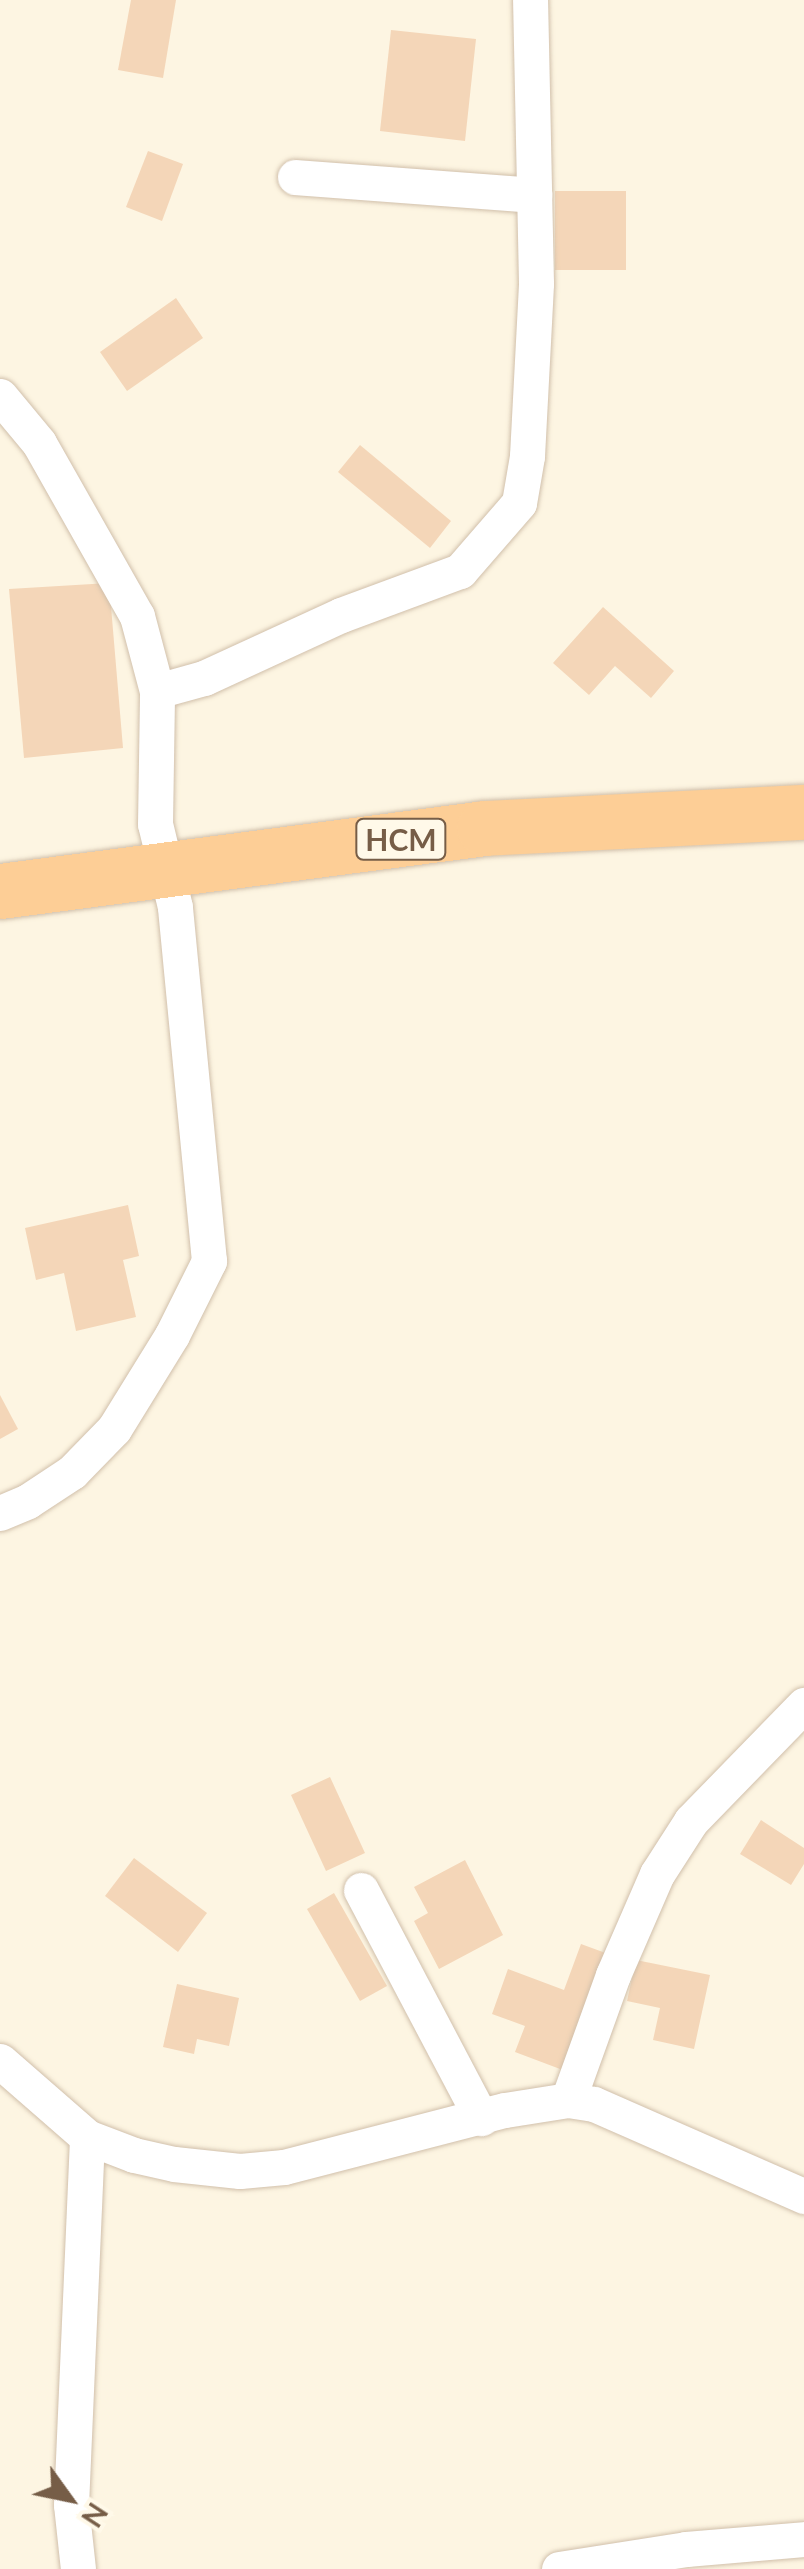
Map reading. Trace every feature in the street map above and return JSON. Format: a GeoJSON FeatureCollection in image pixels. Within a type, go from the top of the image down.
{"type":"FeatureCollection","features":[{"type":"Feature","properties":{"kind":"highway","name":"HCM"},"geometry":{"type":"LineString","coordinates":[[0,891],[484,828],[804,812]]}},
{"type":"Feature","properties":{"kind":"street"},"geometry":{"type":"LineString","coordinates":[[157,691],[204,678],[341,616],[460,571],[520,503],[527,456],[536,284],[530,0]]}},
{"type":"Feature","properties":{"kind":"street"},"geometry":{"type":"LineString","coordinates":[[295,177],[534,195]]}},
{"type":"Feature","properties":{"kind":"street"},"geometry":{"type":"LineString","coordinates":[[0,396],[39,444],[137,616],[157,691],[155,824],[175,906],[209,1261],[172,1335],[114,1429],[72,1472],[28,1502],[0,1513]]}},
{"type":"Feature","properties":{"kind":"street"},"geometry":{"type":"LineString","coordinates":[[568,2100],[613,1974],[657,1874],[692,1821],[804,1705]]}},
{"type":"Feature","properties":{"kind":"street"},"geometry":{"type":"LineString","coordinates":[[361,1890],[480,2118]]}},
{"type":"Feature","properties":{"kind":"street"},"geometry":{"type":"LineString","coordinates":[[0,2061],[87,2137],[134,2156],[240,2171],[284,2168],[568,2100],[611,2111],[804,2196]]}},
{"type":"Feature","properties":{"kind":"street"},"geometry":{"type":"LineString","coordinates":[[78,2569],[71,2505],[87,2137]]}},
{"type":"Feature","properties":{"kind":"street"},"geometry":{"type":"LineString","coordinates":[[559,2569],[686,2549],[804,2539]]}},
{"type":"Feature","properties":{"kind":"building"},"geometry":{"type":"Polygon","coordinates":[[[131,0],[176,0],[163,78],[118,70],[131,0]]]}},
{"type":"Feature","properties":{"kind":"building"},"geometry":{"type":"Polygon","coordinates":[[[391,30],[476,39],[465,141],[380,131],[391,30]]]}},
{"type":"Feature","properties":{"kind":"building"},"geometry":{"type":"Polygon","coordinates":[[[148,151],[183,164],[162,221],[126,207],[148,151]]]}},
{"type":"Feature","properties":{"kind":"building"},"geometry":{"type":"Polygon","coordinates":[[[555,191],[626,191],[626,270],[555,270],[555,191]]]}},
{"type":"Feature","properties":{"kind":"building"},"geometry":{"type":"Polygon","coordinates":[[[176,298],[203,338],[127,391],[100,352],[176,298]]]}},
{"type":"Feature","properties":{"kind":"building"},"geometry":{"type":"Polygon","coordinates":[[[360,445],[451,521],[430,548],[338,472],[360,445]]]}},
{"type":"Feature","properties":{"kind":"building"},"geometry":{"type":"Polygon","coordinates":[[[109,583],[123,748],[24,758],[9,589],[109,583]]]}},
{"type":"Feature","properties":{"kind":"building"},"geometry":{"type":"Polygon","coordinates":[[[603,607],[674,671],[651,698],[615,666],[589,695],[553,663],[603,607]]]}},
{"type":"Feature","properties":{"kind":"building"},"geometry":{"type":"Polygon","coordinates":[[[128,1205],[139,1256],[123,1260],[136,1317],[76,1331],[64,1273],[36,1280],[25,1228],[128,1205]]]}},
{"type":"Feature","properties":{"kind":"building"},"geometry":{"type":"Polygon","coordinates":[[[0,1395],[18,1429],[0,1439],[0,1395]]]}},
{"type":"Feature","properties":{"kind":"building"},"geometry":{"type":"Polygon","coordinates":[[[330,1777],[365,1853],[326,1871],[291,1795],[330,1777]]]}},
{"type":"Feature","properties":{"kind":"building"},"geometry":{"type":"Polygon","coordinates":[[[761,1820],[804,1848],[804,1864],[791,1885],[740,1854],[761,1820]]]}},
{"type":"Feature","properties":{"kind":"building"},"geometry":{"type":"Polygon","coordinates":[[[134,1858],[207,1913],[178,1952],[105,1896],[134,1858]]]}},
{"type":"Feature","properties":{"kind":"building"},"geometry":{"type":"Polygon","coordinates":[[[465,1860],[503,1935],[439,1969],[414,1921],[428,1913],[414,1887],[465,1860]]]}},
{"type":"Feature","properties":{"kind":"building"},"geometry":{"type":"Polygon","coordinates":[[[334,1893],[387,1986],[360,2001],[307,1909],[334,1893]]]}},
{"type":"Feature","properties":{"kind":"building"},"geometry":{"type":"Polygon","coordinates":[[[581,1944],[611,1955],[568,2072],[515,2052],[525,2026],[492,2014],[508,1969],[564,1990],[581,1944]]]}},
{"type":"Feature","properties":{"kind":"building"},"geometry":{"type":"Polygon","coordinates":[[[636,1960],[710,1975],[694,2049],[653,2040],[660,2008],[627,2001],[636,1960]]]}},
{"type":"Feature","properties":{"kind":"building"},"geometry":{"type":"Polygon","coordinates":[[[177,1984],[239,1998],[229,2046],[197,2039],[194,2054],[163,2047],[177,1984]]]}}]}
